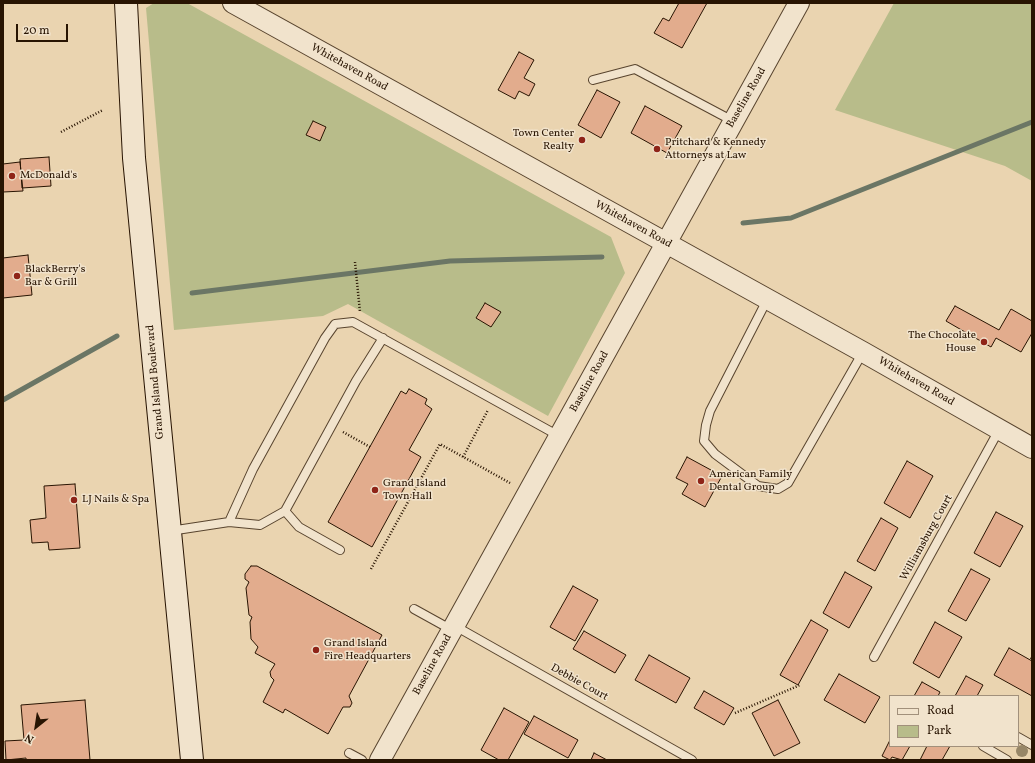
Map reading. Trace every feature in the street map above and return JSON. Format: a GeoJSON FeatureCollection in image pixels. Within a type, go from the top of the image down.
{"type":"FeatureCollection","features":[{"type":"Feature","properties":{"kind":"main road","name":"Grand Island Boulevard"},"geometry":{"type":"LineString","coordinates":[[126,3],[134,158],[192,760]]}},
{"type":"Feature","properties":{"kind":"street","name":"Whitehaven Road"},"geometry":{"type":"LineString","coordinates":[[232,3],[768,299],[1032,448]]}},
{"type":"Feature","properties":{"kind":"street","name":"Baseline Road"},"geometry":{"type":"LineString","coordinates":[[380,760],[799,3]]}},
{"type":"Feature","properties":{"kind":"lane"},"geometry":{"type":"LineString","coordinates":[[593,80],[635,69],[734,122]]}},
{"type":"Feature","properties":{"kind":"lane"},"geometry":{"type":"LineString","coordinates":[[768,299],[710,411],[704,441],[715,454],[758,486],[778,490],[788,483],[863,352]]}},
{"type":"Feature","properties":{"kind":"lane"},"geometry":{"type":"LineString","coordinates":[[229,522],[256,462],[325,338],[335,324],[353,322],[560,437]]}},
{"type":"Feature","properties":{"kind":"lane"},"geometry":{"type":"LineString","coordinates":[[170,531],[229,522],[260,525],[285,511],[356,381],[382,338]]}},
{"type":"Feature","properties":{"kind":"lane","name":"Williamsburg Court"},"geometry":{"type":"LineString","coordinates":[[874,657],[999,430]]}},
{"type":"Feature","properties":{"kind":"lane"},"geometry":{"type":"LineString","coordinates":[[285,511],[299,527],[340,550]]}},
{"type":"Feature","properties":{"kind":"lane","name":"Debbie Court"},"geometry":{"type":"LineString","coordinates":[[414,609],[453,628],[692,760]]}},
{"type":"Feature","properties":{"kind":"lane"},"geometry":{"type":"LineString","coordinates":[[1019,738],[1032,745]]}},
{"type":"Feature","properties":{"kind":"lane"},"geometry":{"type":"LineString","coordinates":[[985,747],[1008,760]]}},
{"type":"Feature","properties":{"kind":"lane"},"geometry":{"type":"LineString","coordinates":[[349,753],[362,760]]}},
{"type":"Feature","properties":{"kind":"path"},"geometry":{"type":"LineString","coordinates":[[61,132],[103,110]]}},
{"type":"Feature","properties":{"kind":"path"},"geometry":{"type":"LineString","coordinates":[[355,262],[361,315]]}},
{"type":"Feature","properties":{"kind":"path"},"geometry":{"type":"LineString","coordinates":[[463,457],[494,400]]}},
{"type":"Feature","properties":{"kind":"path"},"geometry":{"type":"LineString","coordinates":[[343,432],[370,447]]}},
{"type":"Feature","properties":{"kind":"path"},"geometry":{"type":"LineString","coordinates":[[371,569],[440,444],[510,483]]}},
{"type":"Feature","properties":{"kind":"path"},"geometry":{"type":"LineString","coordinates":[[735,713],[800,686]]}},
{"type":"Feature","properties":{"kind":"green space"},"geometry":{"type":"Polygon","coordinates":[[[154,3],[187,3],[611,237],[625,273],[548,416],[348,304],[323,316],[174,330],[146,8],[154,3]]]}},
{"type":"Feature","properties":{"kind":"green space"},"geometry":{"type":"Polygon","coordinates":[[[894,3],[1032,3],[1032,181],[1005,166],[835,110],[894,3]]]}},
{"type":"Feature","properties":{"kind":"building"},"geometry":{"type":"Polygon","coordinates":[[[679,3],[707,3],[682,48],[654,33],[663,18],[669,21],[679,3]]]}},
{"type":"Feature","properties":{"kind":"building"},"geometry":{"type":"Polygon","coordinates":[[[519,52],[534,60],[524,78],[535,84],[529,96],[519,91],[515,99],[498,90],[519,52]]]}},
{"type":"Feature","properties":{"kind":"building"},"geometry":{"type":"Polygon","coordinates":[[[597,90],[620,102],[601,138],[578,125],[597,90]]]}},
{"type":"Feature","properties":{"kind":"building"},"geometry":{"type":"Polygon","coordinates":[[[645,106],[682,126],[667,153],[631,133],[645,106]]]}},
{"type":"Feature","properties":{"kind":"building"},"geometry":{"type":"Polygon","coordinates":[[[313,121],[326,127],[320,141],[306,135],[313,121]]]}},
{"type":"Feature","properties":{"kind":"building"},"geometry":{"type":"Polygon","coordinates":[[[49,157],[51,186],[22,188],[20,159],[49,157]]]}},
{"type":"Feature","properties":{"kind":"building","name":"McDonald's"},"geometry":{"type":"Polygon","coordinates":[[[20,162],[23,191],[3,192],[3,164],[20,162]]]}},
{"type":"Feature","properties":{"kind":"building","name":"BlackBerry's Bar & Grill"},"geometry":{"type":"Polygon","coordinates":[[[28,255],[32,295],[3,298],[3,258],[28,255]]]}},
{"type":"Feature","properties":{"kind":"building"},"geometry":{"type":"Polygon","coordinates":[[[485,303],[501,312],[491,327],[476,318],[485,303]]]}},
{"type":"Feature","properties":{"kind":"building"},"geometry":{"type":"Polygon","coordinates":[[[955,306],[999,330],[1011,309],[1032,321],[1032,333],[1021,352],[996,338],[991,347],[946,321],[955,306]]]}},
{"type":"Feature","properties":{"kind":"building","name":"Grand Island Town Hall"},"geometry":{"type":"Polygon","coordinates":[[[409,389],[427,399],[425,404],[432,409],[409,450],[421,457],[372,547],[328,522],[401,391],[406,394],[409,389]]]}},
{"type":"Feature","properties":{"kind":"building","name":"American Family Dental Group"},"geometry":{"type":"Polygon","coordinates":[[[687,457],[722,476],[705,507],[682,494],[688,484],[676,478],[687,457]]]}},
{"type":"Feature","properties":{"kind":"building"},"geometry":{"type":"Polygon","coordinates":[[[907,461],[933,476],[910,518],[884,503],[907,461]]]}},
{"type":"Feature","properties":{"kind":"building"},"geometry":{"type":"Polygon","coordinates":[[[75,484],[80,548],[49,550],[48,542],[32,543],[30,520],[46,518],[44,486],[75,484]]]}},
{"type":"Feature","properties":{"kind":"building"},"geometry":{"type":"Polygon","coordinates":[[[996,512],[1023,526],[1000,567],[974,553],[996,512]]]}},
{"type":"Feature","properties":{"kind":"building"},"geometry":{"type":"Polygon","coordinates":[[[881,518],[898,528],[875,571],[857,561],[881,518]]]}},
{"type":"Feature","properties":{"kind":"building","name":"Grand Island Fire Headquarters"},"geometry":{"type":"Polygon","coordinates":[[[251,566],[257,566],[382,635],[349,696],[352,703],[350,707],[343,707],[328,734],[285,709],[283,713],[263,702],[274,680],[271,677],[270,672],[275,664],[255,653],[258,647],[251,639],[250,622],[252,617],[249,615],[246,588],[249,582],[245,579],[245,574],[251,566]]]}},
{"type":"Feature","properties":{"kind":"building"},"geometry":{"type":"Polygon","coordinates":[[[971,569],[990,579],[966,621],[948,611],[971,569]]]}},
{"type":"Feature","properties":{"kind":"building"},"geometry":{"type":"Polygon","coordinates":[[[845,572],[872,587],[849,628],[823,613],[845,572]]]}},
{"type":"Feature","properties":{"kind":"building"},"geometry":{"type":"Polygon","coordinates":[[[573,586],[598,600],[575,641],[550,627],[573,586]]]}},
{"type":"Feature","properties":{"kind":"building"},"geometry":{"type":"Polygon","coordinates":[[[811,620],[828,630],[798,685],[780,675],[811,620]]]}},
{"type":"Feature","properties":{"kind":"building"},"geometry":{"type":"Polygon","coordinates":[[[935,622],[962,637],[939,678],[913,663],[935,622]]]}},
{"type":"Feature","properties":{"kind":"building"},"geometry":{"type":"Polygon","coordinates":[[[584,631],[626,655],[615,673],[573,649],[584,631]]]}},
{"type":"Feature","properties":{"kind":"building"},"geometry":{"type":"Polygon","coordinates":[[[1009,648],[1032,661],[1032,696],[994,675],[1009,648]]]}},
{"type":"Feature","properties":{"kind":"building"},"geometry":{"type":"Polygon","coordinates":[[[649,655],[690,678],[676,703],[635,680],[649,655]]]}},
{"type":"Feature","properties":{"kind":"building"},"geometry":{"type":"Polygon","coordinates":[[[839,674],[880,697],[865,723],[824,700],[839,674]]]}},
{"type":"Feature","properties":{"kind":"building"},"geometry":{"type":"Polygon","coordinates":[[[966,676],[983,685],[978,695],[956,695],[966,676]]]}},
{"type":"Feature","properties":{"kind":"building"},"geometry":{"type":"Polygon","coordinates":[[[922,682],[940,692],[938,695],[915,695],[922,682]]]}},
{"type":"Feature","properties":{"kind":"building"},"geometry":{"type":"Polygon","coordinates":[[[704,691],[734,708],[724,725],[694,708],[704,691]]]}},
{"type":"Feature","properties":{"kind":"building"},"geometry":{"type":"Polygon","coordinates":[[[85,700],[90,760],[26,760],[26,758],[6,760],[5,741],[24,740],[21,705],[85,700]]]}},
{"type":"Feature","properties":{"kind":"building"},"geometry":{"type":"Polygon","coordinates":[[[778,700],[800,743],[774,756],[752,713],[778,700]]]}},
{"type":"Feature","properties":{"kind":"building"},"geometry":{"type":"Polygon","coordinates":[[[504,708],[529,722],[508,760],[499,760],[481,750],[504,708]]]}},
{"type":"Feature","properties":{"kind":"building"},"geometry":{"type":"Polygon","coordinates":[[[534,716],[578,740],[568,758],[524,734],[534,716]]]}},
{"type":"Feature","properties":{"kind":"building"},"geometry":{"type":"Polygon","coordinates":[[[889,742],[889,747],[909,747],[902,760],[892,757],[890,760],[882,756],[889,742]]]}},
{"type":"Feature","properties":{"kind":"building"},"geometry":{"type":"Polygon","coordinates":[[[926,747],[949,747],[942,760],[920,760],[926,747]]]}},
{"type":"Feature","properties":{"kind":"building"},"geometry":{"type":"Polygon","coordinates":[[[594,753],[607,760],[591,760],[594,753]]]}},
{"type":"Feature","properties":{"kind":"waterway"},"geometry":{"type":"LineString","coordinates":[[743,223],[791,218],[1032,122]]}},
{"type":"Feature","properties":{"kind":"waterway"},"geometry":{"type":"LineString","coordinates":[[192,293],[450,261],[602,257]]}},
{"type":"Feature","properties":{"kind":"waterway"},"geometry":{"type":"LineString","coordinates":[[3,400],[117,336]]}},
{"type":"Feature","properties":{"kind":"place","name":"Town Center Realty"},"geometry":{"type":"Point","coordinates":[582,140]}},
{"type":"Feature","properties":{"kind":"place","name":"Pritchard & Kennedy Attorneys at Law"},"geometry":{"type":"Point","coordinates":[657,149]}},
{"type":"Feature","properties":{"kind":"place","name":"McDonald's"},"geometry":{"type":"Point","coordinates":[12,176]}},
{"type":"Feature","properties":{"kind":"place","name":"BlackBerry's Bar & Grill"},"geometry":{"type":"Point","coordinates":[17,276]}},
{"type":"Feature","properties":{"kind":"place","name":"The Chocolate House"},"geometry":{"type":"Point","coordinates":[984,342]}},
{"type":"Feature","properties":{"kind":"place","name":"American Family Dental Group"},"geometry":{"type":"Point","coordinates":[701,481]}},
{"type":"Feature","properties":{"kind":"place","name":"Grand Island Town Hall"},"geometry":{"type":"Point","coordinates":[375,490]}},
{"type":"Feature","properties":{"kind":"place","name":"LJ Nails & Spa"},"geometry":{"type":"Point","coordinates":[74,500]}},
{"type":"Feature","properties":{"kind":"place","name":"Grand Island Fire Headquarters"},"geometry":{"type":"Point","coordinates":[316,650]}}]}
